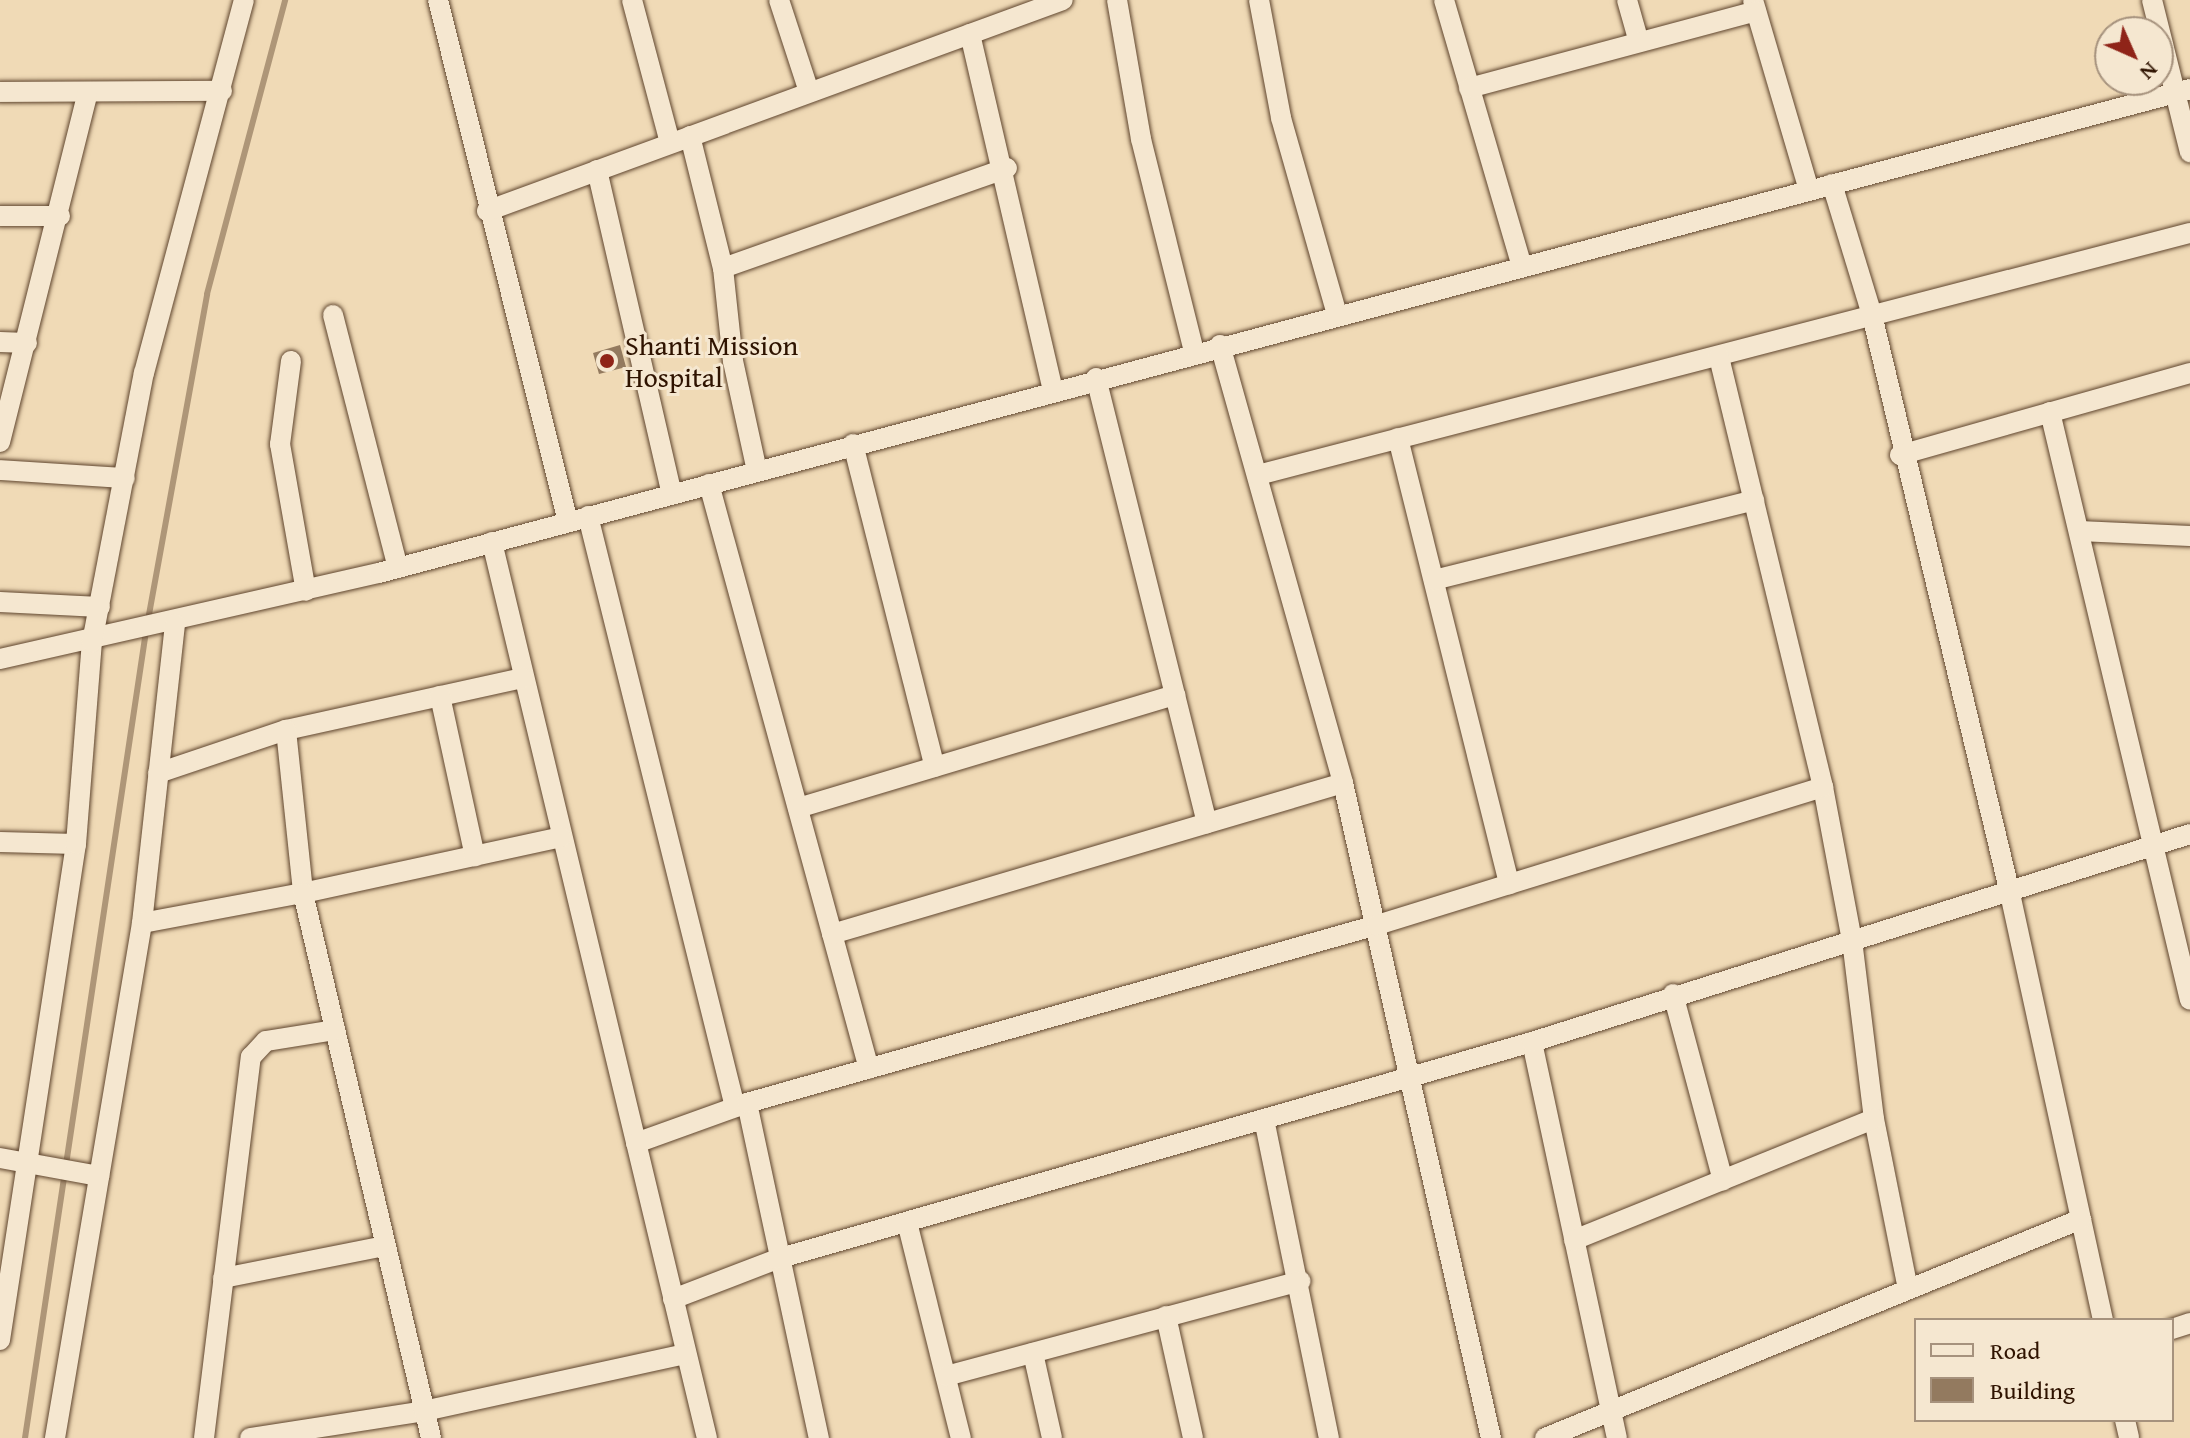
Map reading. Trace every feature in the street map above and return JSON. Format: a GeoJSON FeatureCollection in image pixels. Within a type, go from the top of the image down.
{"type":"FeatureCollection","features":[{"type":"Feature","properties":{"kind":"street"},"geometry":{"type":"LineString","coordinates":[[0,1340],[39,1164],[100,607],[144,373],[244,0]]}},
{"type":"Feature","properties":{"kind":"street"},"geometry":{"type":"LineString","coordinates":[[438,0],[487,211],[578,519],[741,1105],[819,1438]]}},
{"type":"Feature","properties":{"kind":"street"},"geometry":{"type":"LineString","coordinates":[[632,0],[723,268],[733,361],[757,471]]}},
{"type":"Feature","properties":{"kind":"street"},"geometry":{"type":"LineString","coordinates":[[779,0],[809,92]]}},
{"type":"Feature","properties":{"kind":"street"},"geometry":{"type":"LineString","coordinates":[[487,211],[1063,0]]}},
{"type":"Feature","properties":{"kind":"street"},"geometry":{"type":"LineString","coordinates":[[1117,0],[1141,139],[1194,351]]}},
{"type":"Feature","properties":{"kind":"street"},"geometry":{"type":"LineString","coordinates":[[1259,0],[1281,118],[1337,315]]}},
{"type":"Feature","properties":{"kind":"street"},"geometry":{"type":"LineString","coordinates":[[1444,0],[1522,267]]}},
{"type":"Feature","properties":{"kind":"street"},"geometry":{"type":"LineString","coordinates":[[1627,0],[1638,39]]}},
{"type":"Feature","properties":{"kind":"street"},"geometry":{"type":"LineString","coordinates":[[2152,0],[2183,91],[2190,152]]}},
{"type":"Feature","properties":{"kind":"street"},"geometry":{"type":"LineString","coordinates":[[1469,88],[1755,6],[1809,190]]}},
{"type":"Feature","properties":{"kind":"street"},"geometry":{"type":"LineString","coordinates":[[970,34],[1007,168],[1053,390]]}},
{"type":"Feature","properties":{"kind":"street"},"geometry":{"type":"LineString","coordinates":[[0,92],[87,96],[222,91]]}},
{"type":"Feature","properties":{"kind":"street"},"geometry":{"type":"LineString","coordinates":[[0,659],[166,627],[398,568],[1194,351],[2183,91]]}},
{"type":"Feature","properties":{"kind":"street"},"geometry":{"type":"LineString","coordinates":[[0,442],[60,216],[87,96]]}},
{"type":"Feature","properties":{"kind":"street"},"geometry":{"type":"LineString","coordinates":[[723,268],[1007,168]]}},
{"type":"Feature","properties":{"kind":"street"},"geometry":{"type":"LineString","coordinates":[[597,170],[672,494]]}},
{"type":"Feature","properties":{"kind":"street"},"geometry":{"type":"LineString","coordinates":[[1832,184],[1872,315],[1900,455],[2009,889],[2103,1318]]}},
{"type":"Feature","properties":{"kind":"street"},"geometry":{"type":"LineString","coordinates":[[0,216],[60,216]]}},
{"type":"Feature","properties":{"kind":"street"},"geometry":{"type":"LineString","coordinates":[[1258,475],[2190,233]]}},
{"type":"Feature","properties":{"kind":"street"},"geometry":{"type":"LineString","coordinates":[[333,315],[398,568]]}},
{"type":"Feature","properties":{"kind":"street"},"geometry":{"type":"LineString","coordinates":[[0,342],[27,343]]}},
{"type":"Feature","properties":{"kind":"street"},"geometry":{"type":"LineString","coordinates":[[1220,345],[1343,783],[1413,1077],[1491,1438]]}},
{"type":"Feature","properties":{"kind":"street"},"geometry":{"type":"LineString","coordinates":[[1719,356],[1823,787],[1852,940],[1874,1119],[1908,1289]]}},
{"type":"Feature","properties":{"kind":"street"},"geometry":{"type":"LineString","coordinates":[[291,361],[280,444],[306,591]]}},
{"type":"Feature","properties":{"kind":"street"},"geometry":{"type":"LineString","coordinates":[[1900,455],[2190,373]]}},
{"type":"Feature","properties":{"kind":"street"},"geometry":{"type":"LineString","coordinates":[[1096,378],[1207,823]]}},
{"type":"Feature","properties":{"kind":"street"},"geometry":{"type":"LineString","coordinates":[[2050,412],[2190,1000]]}},
{"type":"Feature","properties":{"kind":"street"},"geometry":{"type":"LineString","coordinates":[[1398,438],[1509,884]]}},
{"type":"Feature","properties":{"kind":"street"},"geometry":{"type":"LineString","coordinates":[[853,444],[935,767]]}},
{"type":"Feature","properties":{"kind":"street"},"geometry":{"type":"LineString","coordinates":[[0,470],[125,478]]}},
{"type":"Feature","properties":{"kind":"street"},"geometry":{"type":"LineString","coordinates":[[709,484],[869,1069]]}},
{"type":"Feature","properties":{"kind":"street"},"geometry":{"type":"LineString","coordinates":[[1434,580],[1754,500]]}},
{"type":"Feature","properties":{"kind":"street"},"geometry":{"type":"LineString","coordinates":[[2079,531],[2190,536]]}},
{"type":"Feature","properties":{"kind":"street"},"geometry":{"type":"LineString","coordinates":[[492,542],[707,1438]]}},
{"type":"Feature","properties":{"kind":"street"},"geometry":{"type":"LineString","coordinates":[[0,602],[100,607]]}},
{"type":"Feature","properties":{"kind":"street"},"geometry":{"type":"LineString","coordinates":[[55,1438],[93,1175],[142,923],[158,773],[166,627]]}},
{"type":"Feature","properties":{"kind":"street"},"geometry":{"type":"LineString","coordinates":[[158,773],[286,730],[523,678]]}},
{"type":"Feature","properties":{"kind":"street"},"geometry":{"type":"LineString","coordinates":[[798,808],[1175,695]]}},
{"type":"Feature","properties":{"kind":"street"},"geometry":{"type":"LineString","coordinates":[[440,696],[475,856]]}},
{"type":"Feature","properties":{"kind":"street"},"geometry":{"type":"LineString","coordinates":[[286,730],[303,893],[431,1438]]}},
{"type":"Feature","properties":{"kind":"street"},"geometry":{"type":"LineString","coordinates":[[832,934],[1343,783]]}},
{"type":"Feature","properties":{"kind":"street"},"geometry":{"type":"LineString","coordinates":[[636,1143],[741,1105],[1377,925],[1823,787]]}},
{"type":"Feature","properties":{"kind":"street"},"geometry":{"type":"LineString","coordinates":[[673,1299],[777,1259],[1532,1042],[1673,994],[2009,889],[2154,848],[2190,834]]}},
{"type":"Feature","properties":{"kind":"street"},"geometry":{"type":"LineString","coordinates":[[142,923],[303,893],[561,837]]}},
{"type":"Feature","properties":{"kind":"street"},"geometry":{"type":"LineString","coordinates":[[0,842],[76,844]]}},
{"type":"Feature","properties":{"kind":"street"},"geometry":{"type":"LineString","coordinates":[[1673,994],[1723,1180]]}},
{"type":"Feature","properties":{"kind":"street"},"geometry":{"type":"LineString","coordinates":[[204,1438],[255,1048],[335,1030]]}},
{"type":"Feature","properties":{"kind":"street"},"geometry":{"type":"LineString","coordinates":[[1532,1042],[1617,1438]]}},
{"type":"Feature","properties":{"kind":"street"},"geometry":{"type":"LineString","coordinates":[[1264,1119],[1300,1281],[1329,1438]]}},
{"type":"Feature","properties":{"kind":"street"},"geometry":{"type":"LineString","coordinates":[[1574,1240],[1874,1119]]}},
{"type":"Feature","properties":{"kind":"street"},"geometry":{"type":"LineString","coordinates":[[0,1158],[93,1175]]}},
{"type":"Feature","properties":{"kind":"street"},"geometry":{"type":"LineString","coordinates":[[1545,1438],[2081,1219]]}},
{"type":"Feature","properties":{"kind":"street"},"geometry":{"type":"LineString","coordinates":[[907,1222],[961,1438]]}},
{"type":"Feature","properties":{"kind":"street"},"geometry":{"type":"LineString","coordinates":[[223,1278],[385,1246]]}},
{"type":"Feature","properties":{"kind":"street"},"geometry":{"type":"LineString","coordinates":[[946,1376],[1300,1281]]}},
{"type":"Feature","properties":{"kind":"street"},"geometry":{"type":"LineString","coordinates":[[1166,1316],[1193,1438]]}},
{"type":"Feature","properties":{"kind":"street"},"geometry":{"type":"LineString","coordinates":[[1033,1353],[1052,1438]]}},
{"type":"Feature","properties":{"kind":"street"},"geometry":{"type":"LineString","coordinates":[[250,1438],[295,1434],[424,1411],[686,1354]]}},
{"type":"Feature","properties":{"kind":"building"},"geometry":{"type":"Polygon","coordinates":[[[620,345],[626,367],[599,374],[593,353],[620,345]]]}},
{"type":"Feature","properties":{"kind":"waterway"},"geometry":{"type":"LineString","coordinates":[[148,620],[207,294],[285,0]]}},
{"type":"Feature","properties":{"kind":"waterway"},"geometry":{"type":"LineString","coordinates":[[25,1438],[146,631]]}},
{"type":"Feature","properties":{"kind":"place","name":"Shanti Mission Hospital"},"geometry":{"type":"Point","coordinates":[607,361]}}]}
